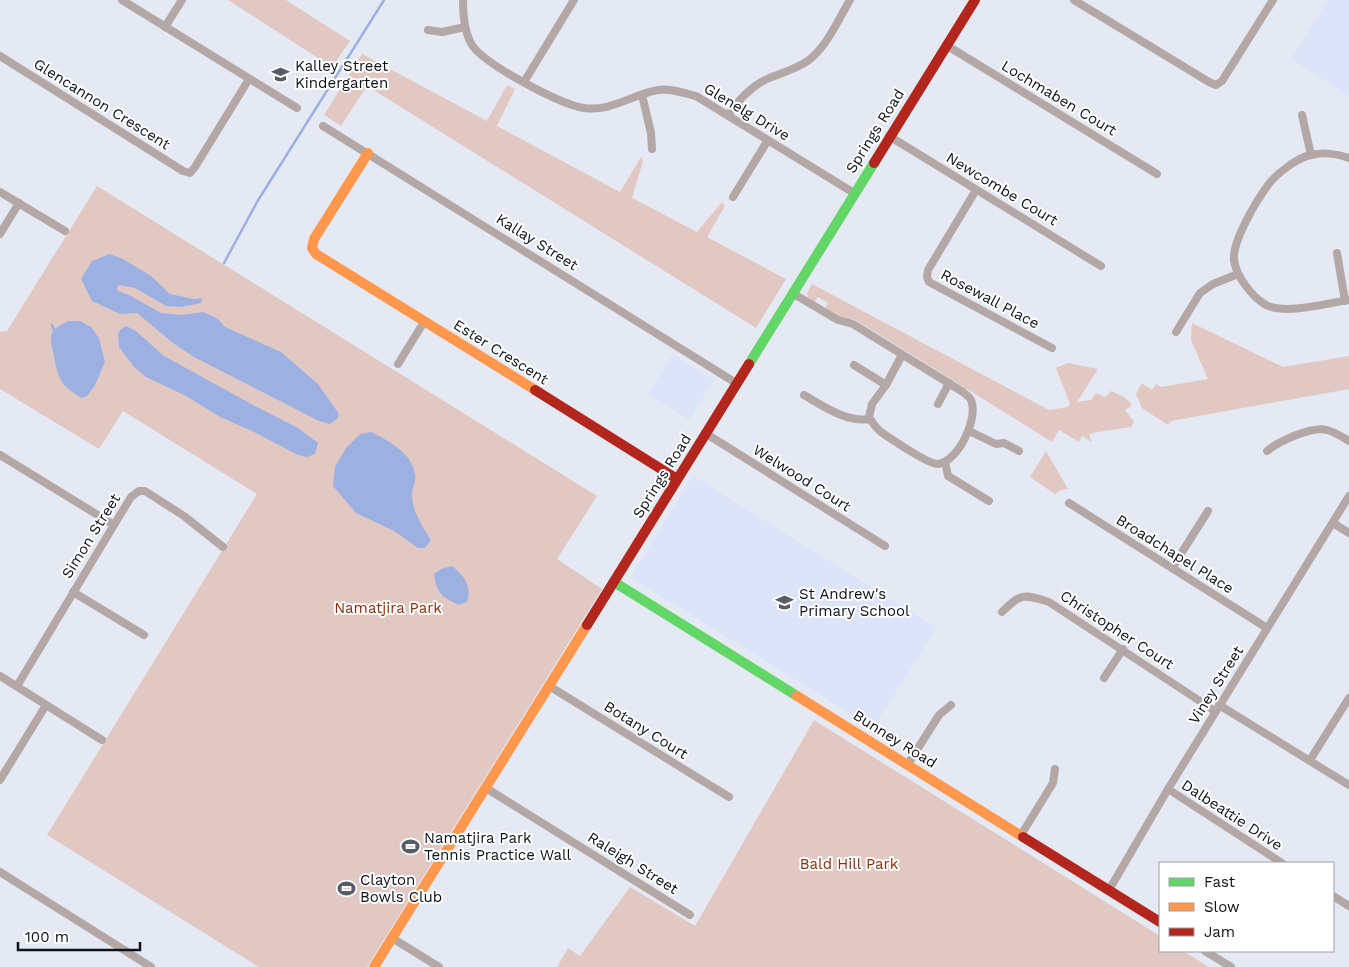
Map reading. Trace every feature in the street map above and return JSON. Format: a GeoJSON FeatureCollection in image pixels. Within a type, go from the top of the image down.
{"type":"FeatureCollection","features":[{"type":"Feature","properties":{"kind":"street"},"geometry":{"type":"LineString","coordinates":[[122,0],[297,108]]}},
{"type":"Feature","properties":{"kind":"street"},"geometry":{"type":"LineString","coordinates":[[165,27],[182,0]]}},
{"type":"Feature","properties":{"kind":"street","name":"Glenelg Drive"},"geometry":{"type":"LineString","coordinates":[[463,0],[465,27],[472,45],[492,62],[554,99],[585,108],[606,107],[660,90],[696,96],[854,192]]}},
{"type":"Feature","properties":{"kind":"street"},"geometry":{"type":"LineString","coordinates":[[524,82],[574,0]]}},
{"type":"Feature","properties":{"kind":"street"},"geometry":{"type":"LineString","coordinates":[[728,115],[744,95],[766,79],[793,70],[807,61],[821,48],[850,0]]}},
{"type":"Feature","properties":{"kind":"street","name":"Springs Road"},"geometry":{"type":"LineString","coordinates":[[374,967],[975,0]]}},
{"type":"Feature","properties":{"kind":"street"},"geometry":{"type":"LineString","coordinates":[[1074,0],[1088,4],[1216,85],[1222,81],[1273,0]]}},
{"type":"Feature","properties":{"kind":"street"},"geometry":{"type":"LineString","coordinates":[[428,30],[442,32],[465,27]]}},
{"type":"Feature","properties":{"kind":"street","name":"Lochmaben Court"},"geometry":{"type":"LineString","coordinates":[[946,45],[1157,174]]}},
{"type":"Feature","properties":{"kind":"street","name":"Glencannon Crescent"},"geometry":{"type":"LineString","coordinates":[[0,56],[190,177],[249,79]]}},
{"type":"Feature","properties":{"kind":"street"},"geometry":{"type":"LineString","coordinates":[[642,95],[652,133],[652,150]]}},
{"type":"Feature","properties":{"kind":"street"},"geometry":{"type":"LineString","coordinates":[[1302,116],[1311,155]]}},
{"type":"Feature","properties":{"kind":"street","name":"Kallay Street"},"geometry":{"type":"LineString","coordinates":[[323,126],[736,383]]}},
{"type":"Feature","properties":{"kind":"street","name":"Newcombe Court"},"geometry":{"type":"LineString","coordinates":[[889,136],[1102,266]]}},
{"type":"Feature","properties":{"kind":"street"},"geometry":{"type":"LineString","coordinates":[[733,197],[768,140]]}},
{"type":"Feature","properties":{"kind":"street","name":"Ester Crescent"},"geometry":{"type":"LineString","coordinates":[[368,153],[308,249],[677,479]]}},
{"type":"Feature","properties":{"kind":"street"},"geometry":{"type":"LineString","coordinates":[[1337,253],[1347,300],[1288,310],[1267,305],[1249,290],[1238,274],[1234,258],[1238,236],[1269,184],[1292,164],[1311,155],[1340,155],[1349,158]]}},
{"type":"Feature","properties":{"kind":"street","name":"Rosewall Place"},"geometry":{"type":"LineString","coordinates":[[976,190],[928,270],[928,282],[1052,348]]}},
{"type":"Feature","properties":{"kind":"street"},"geometry":{"type":"LineString","coordinates":[[0,192],[66,231]]}},
{"type":"Feature","properties":{"kind":"street"},"geometry":{"type":"LineString","coordinates":[[0,234],[19,204]]}},
{"type":"Feature","properties":{"kind":"street"},"geometry":{"type":"LineString","coordinates":[[1176,332],[1200,293],[1212,284],[1238,274]]}},
{"type":"Feature","properties":{"kind":"street"},"geometry":{"type":"LineString","coordinates":[[792,293],[838,320],[853,324],[963,392],[971,400],[972,416],[969,431],[952,456],[945,462],[934,464],[925,459],[881,431],[869,417],[872,404],[886,385],[902,355]]}},
{"type":"Feature","properties":{"kind":"street"},"geometry":{"type":"LineString","coordinates":[[398,364],[424,322]]}},
{"type":"Feature","properties":{"kind":"street"},"geometry":{"type":"LineString","coordinates":[[854,365],[886,385]]}},
{"type":"Feature","properties":{"kind":"street"},"geometry":{"type":"LineString","coordinates":[[938,404],[949,383]]}},
{"type":"Feature","properties":{"kind":"street"},"geometry":{"type":"LineString","coordinates":[[804,395],[824,407],[856,420],[870,419]]}},
{"type":"Feature","properties":{"kind":"street"},"geometry":{"type":"LineString","coordinates":[[1267,451],[1277,443],[1318,429],[1327,430],[1349,441]]}},
{"type":"Feature","properties":{"kind":"street"},"geometry":{"type":"LineString","coordinates":[[969,431],[996,444],[1004,443],[1019,452]]}},
{"type":"Feature","properties":{"kind":"street","name":"Welwood Court"},"geometry":{"type":"LineString","coordinates":[[705,433],[885,546]]}},
{"type":"Feature","properties":{"kind":"street"},"geometry":{"type":"LineString","coordinates":[[0,455],[114,525]]}},
{"type":"Feature","properties":{"kind":"street"},"geometry":{"type":"LineString","coordinates":[[945,462],[948,476],[989,501]]}},
{"type":"Feature","properties":{"kind":"street","name":"Simon Street"},"geometry":{"type":"LineString","coordinates":[[17,686],[131,497],[139,491],[145,491],[184,516],[223,547]]}},
{"type":"Feature","properties":{"kind":"street","name":"Viney Street"},"geometry":{"type":"LineString","coordinates":[[1109,890],[1217,708],[1349,496]]}},
{"type":"Feature","properties":{"kind":"street","name":"Broadchapel Place"},"geometry":{"type":"LineString","coordinates":[[1069,503],[1267,628]]}},
{"type":"Feature","properties":{"kind":"street"},"geometry":{"type":"LineString","coordinates":[[1172,568],[1208,511]]}},
{"type":"Feature","properties":{"kind":"street"},"geometry":{"type":"LineString","coordinates":[[1333,523],[1349,533]]}},
{"type":"Feature","properties":{"kind":"street","name":"Bunney Road"},"geometry":{"type":"LineString","coordinates":[[614,582],[1159,921]]}},
{"type":"Feature","properties":{"kind":"street"},"geometry":{"type":"LineString","coordinates":[[73,592],[144,635]]}},
{"type":"Feature","properties":{"kind":"street","name":"Christopher Court"},"geometry":{"type":"LineString","coordinates":[[1002,612],[1015,599],[1030,596],[1049,602],[1217,708],[1310,760],[1349,785]]}},
{"type":"Feature","properties":{"kind":"street"},"geometry":{"type":"LineString","coordinates":[[1104,678],[1123,649]]}},
{"type":"Feature","properties":{"kind":"street"},"geometry":{"type":"LineString","coordinates":[[0,676],[102,740]]}},
{"type":"Feature","properties":{"kind":"street","name":"Botany Court"},"geometry":{"type":"LineString","coordinates":[[549,686],[729,797]]}},
{"type":"Feature","properties":{"kind":"street"},"geometry":{"type":"LineString","coordinates":[[1310,760],[1349,698]]}},
{"type":"Feature","properties":{"kind":"street"},"geometry":{"type":"LineString","coordinates":[[908,764],[939,714],[951,705]]}},
{"type":"Feature","properties":{"kind":"street"},"geometry":{"type":"LineString","coordinates":[[0,780],[46,706]]}},
{"type":"Feature","properties":{"kind":"street"},"geometry":{"type":"LineString","coordinates":[[1021,834],[1053,783],[1055,769]]}},
{"type":"Feature","properties":{"kind":"street","name":"Raleigh Street"},"geometry":{"type":"LineString","coordinates":[[486,788],[690,914]]}},
{"type":"Feature","properties":{"kind":"street","name":"Dalbeattie Drive"},"geometry":{"type":"LineString","coordinates":[[1168,789],[1280,862]]}},
{"type":"Feature","properties":{"kind":"street"},"geometry":{"type":"LineString","coordinates":[[0,872],[151,967]]}},
{"type":"Feature","properties":{"kind":"street"},"geometry":{"type":"LineString","coordinates":[[1334,897],[1349,906]]}},
{"type":"Feature","properties":{"kind":"street"},"geometry":{"type":"LineString","coordinates":[[392,938],[439,967]]}},
{"type":"Feature","properties":{"kind":"street"},"geometry":{"type":"LineString","coordinates":[[1207,952],[1231,967]]}},
{"type":"Feature","properties":{"kind":"shaded area"},"geometry":{"type":"Polygon","coordinates":[[[1328,0],[1349,0],[1349,96],[1291,59],[1328,0]]]}},
{"type":"Feature","properties":{"kind":"shaded area"},"geometry":{"type":"Polygon","coordinates":[[[673,354],[714,380],[689,420],[648,394],[673,354]]]}},
{"type":"Feature","properties":{"kind":"shaded area","name":"St Andrew's Primary School"},"geometry":{"type":"Polygon","coordinates":[[[693,476],[937,628],[873,728],[632,578],[632,575],[693,476]]]}},
{"type":"Feature","properties":{"kind":"green space"},"geometry":{"type":"Polygon","coordinates":[[[228,0],[286,0],[350,41],[332,67],[228,0]]]}},
{"type":"Feature","properties":{"kind":"green space"},"geometry":{"type":"Polygon","coordinates":[[[362,54],[487,121],[507,85],[515,89],[497,126],[620,192],[641,157],[643,161],[632,198],[697,232],[722,202],[725,206],[707,237],[786,279],[756,328],[367,86],[341,126],[324,115],[362,54]]]}},
{"type":"Feature","properties":{"kind":"green space","name":"Namatjira Park"},"geometry":{"type":"Polygon","coordinates":[[[97,186],[597,496],[557,559],[602,589],[367,967],[259,967],[47,835],[257,494],[123,411],[99,449],[0,389],[0,332],[7,331],[97,186]]]}},
{"type":"Feature","properties":{"kind":"green space"},"geometry":{"type":"Polygon","coordinates":[[[812,284],[1049,410],[1068,407],[1070,404],[1056,368],[1068,363],[1098,369],[1077,402],[1091,400],[1096,393],[1105,397],[1111,391],[1124,397],[1131,403],[1131,406],[1125,410],[1134,422],[1131,427],[1092,433],[1089,435],[1092,442],[1082,436],[1079,442],[1059,430],[1052,442],[856,320],[842,318],[825,309],[828,303],[818,297],[814,303],[807,293],[812,284]]]}},
{"type":"Feature","properties":{"kind":"green space"},"geometry":{"type":"Polygon","coordinates":[[[1192,323],[1283,367],[1349,356],[1349,389],[1171,421],[1168,425],[1142,408],[1136,394],[1142,383],[1152,390],[1156,384],[1161,387],[1208,379],[1191,340],[1192,323]]]}},
{"type":"Feature","properties":{"kind":"green space"},"geometry":{"type":"Polygon","coordinates":[[[1046,451],[1068,489],[1060,490],[1055,494],[1030,477],[1046,451]]]}},
{"type":"Feature","properties":{"kind":"green space","name":"Bald Hill Park"},"geometry":{"type":"Polygon","coordinates":[[[814,720],[1159,935],[1159,952],[1185,952],[1209,967],[557,967],[568,948],[580,956],[630,887],[695,926],[814,720]]]}},
{"type":"Feature","properties":{"kind":"water"},"geometry":{"type":"Polygon","coordinates":[[[110,254],[123,259],[151,276],[170,294],[194,299],[202,298],[201,303],[181,307],[166,306],[135,288],[119,285],[118,291],[161,313],[182,315],[203,312],[217,318],[225,327],[281,352],[318,384],[339,414],[337,419],[330,424],[319,421],[194,357],[173,343],[137,313],[120,314],[92,301],[81,279],[92,261],[110,254]]]}},
{"type":"Feature","properties":{"kind":"water"},"geometry":{"type":"Polygon","coordinates":[[[68,321],[80,321],[91,327],[99,338],[105,362],[95,385],[87,396],[82,398],[69,389],[59,377],[52,345],[51,336],[53,331],[68,321]]]}},
{"type":"Feature","properties":{"kind":"water"},"geometry":{"type":"Polygon","coordinates":[[[126,326],[136,331],[164,356],[298,428],[318,443],[315,454],[307,457],[298,455],[220,417],[186,396],[146,377],[134,367],[119,347],[118,334],[126,326]]]}},
{"type":"Feature","properties":{"kind":"water"},"geometry":{"type":"Polygon","coordinates":[[[371,432],[398,448],[413,466],[415,477],[412,494],[414,508],[431,540],[425,548],[418,548],[394,531],[356,513],[333,486],[335,467],[346,448],[360,434],[371,432]]]}},
{"type":"Feature","properties":{"kind":"water"},"geometry":{"type":"Polygon","coordinates":[[[452,566],[464,578],[469,591],[467,602],[459,605],[441,594],[438,590],[434,574],[441,569],[452,566]]]}},
{"type":"Feature","properties":{"kind":"waterway"},"geometry":{"type":"LineString","coordinates":[[224,263],[257,202],[384,0]]}},
{"type":"Feature","properties":{"kind":"waterway"},"geometry":{"type":"LineString","coordinates":[[52,325],[55,333]]}},
{"type":"Feature","properties":{"kind":"traffic: fast"},"geometry":{"type":"LineString","coordinates":[[749,364],[874,163]]}},
{"type":"Feature","properties":{"kind":"traffic: fast"},"geometry":{"type":"LineString","coordinates":[[614,582],[797,696]]}},
{"type":"Feature","properties":{"kind":"traffic: slow"},"geometry":{"type":"LineString","coordinates":[[368,153],[314,239],[312,248],[316,254],[535,390]]}},
{"type":"Feature","properties":{"kind":"traffic: slow"},"geometry":{"type":"LineString","coordinates":[[374,967],[587,625]]}},
{"type":"Feature","properties":{"kind":"traffic: slow"},"geometry":{"type":"LineString","coordinates":[[797,696],[1023,837]]}},
{"type":"Feature","properties":{"kind":"traffic: jam"},"geometry":{"type":"LineString","coordinates":[[874,163],[975,0]]}},
{"type":"Feature","properties":{"kind":"traffic: jam"},"geometry":{"type":"LineString","coordinates":[[587,625],[749,364]]}},
{"type":"Feature","properties":{"kind":"traffic: jam"},"geometry":{"type":"LineString","coordinates":[[535,390],[677,479]]}},
{"type":"Feature","properties":{"kind":"traffic: jam"},"geometry":{"type":"LineString","coordinates":[[1023,837],[1159,921]]}},
{"type":"Feature","properties":{"kind":"place","name":"Kalley Street Kindergarten"},"geometry":{"type":"Point","coordinates":[281,75]}},
{"type":"Feature","properties":{"kind":"place","name":"St Andrew's Primary School"},"geometry":{"type":"Point","coordinates":[785,603]}},
{"type":"Feature","properties":{"kind":"place","name":"Namatjira Park Tennis Practice Wall"},"geometry":{"type":"Point","coordinates":[410,847]}},
{"type":"Feature","properties":{"kind":"place","name":"Clayton Bowls Club"},"geometry":{"type":"Point","coordinates":[346,889]}}]}
